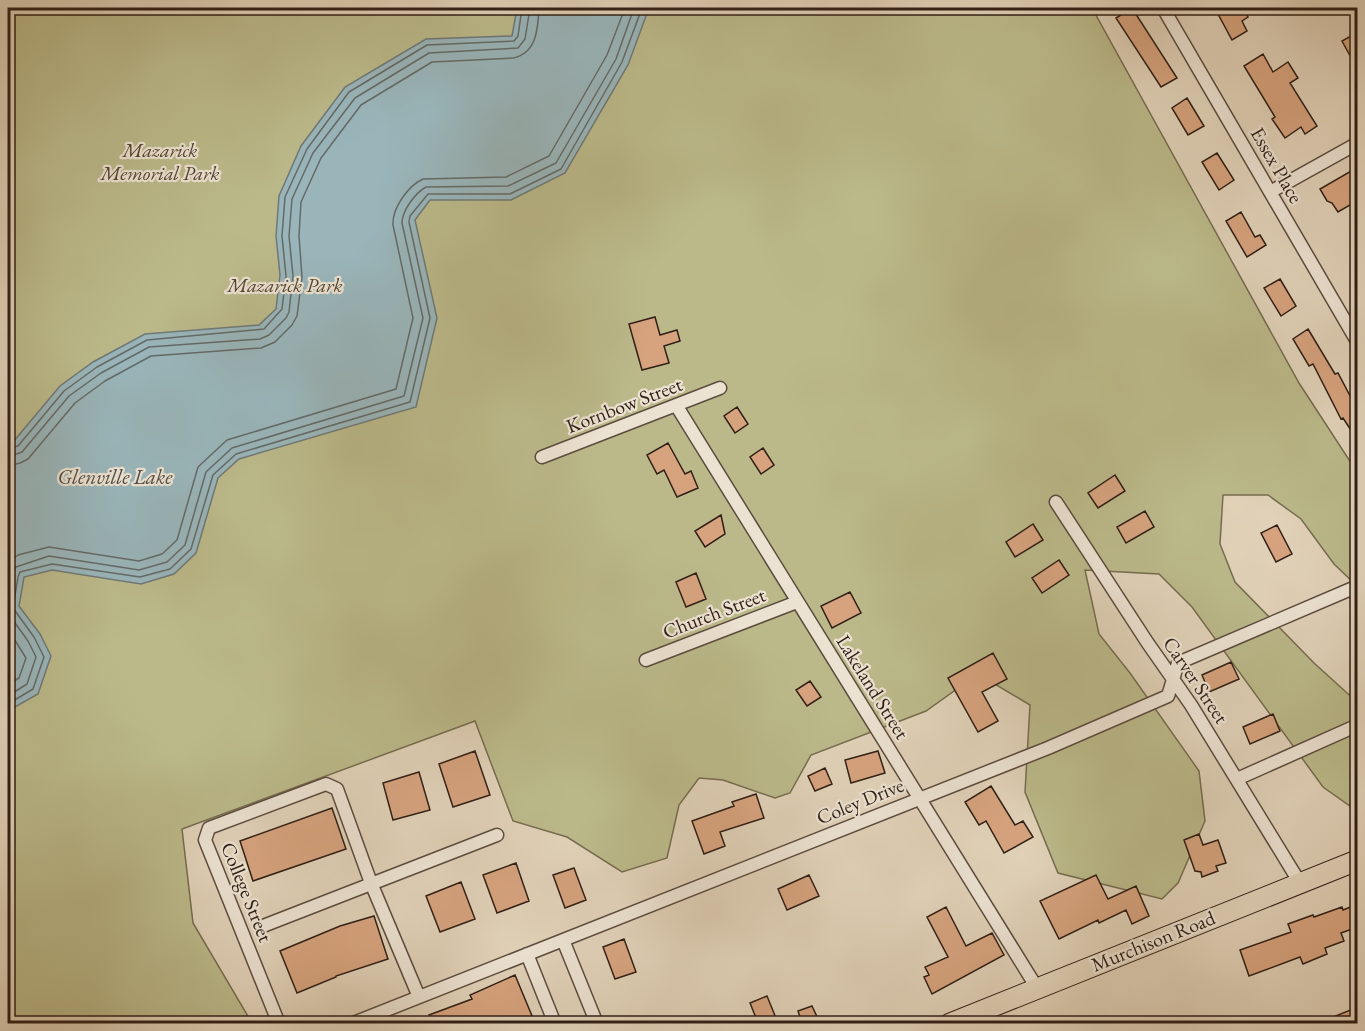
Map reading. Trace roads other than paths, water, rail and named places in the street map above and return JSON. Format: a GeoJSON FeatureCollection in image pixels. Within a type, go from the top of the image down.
{"type":"FeatureCollection","features":[{"type":"Feature","properties":{"kind":"main road","name":"Murchison Road"},"geometry":{"type":"LineString","coordinates":[[949,1023],[1358,860]]}},
{"type":"Feature","properties":{"kind":"street","name":"Essex Place"},"geometry":{"type":"LineString","coordinates":[[1163,8],[1358,343]]}},
{"type":"Feature","properties":{"kind":"street"},"geometry":{"type":"LineString","coordinates":[[1270,192],[1358,143]]}},
{"type":"Feature","properties":{"kind":"street","name":"Kornbow Street"},"geometry":{"type":"LineString","coordinates":[[542,457],[720,388]]}},
{"type":"Feature","properties":{"kind":"street","name":"Lakeland Street"},"geometry":{"type":"LineString","coordinates":[[676,405],[1037,988]]}},
{"type":"Feature","properties":{"kind":"street","name":"Carver Street"},"geometry":{"type":"LineString","coordinates":[[1056,502],[1191,705],[1300,883]]}},
{"type":"Feature","properties":{"kind":"street","name":"Coley Drive"},"geometry":{"type":"LineString","coordinates":[[351,1023],[1048,748],[1168,696],[1178,663],[1358,586]]}},
{"type":"Feature","properties":{"kind":"street","name":"Church Street"},"geometry":{"type":"LineString","coordinates":[[646,660],[797,602]]}},
{"type":"Feature","properties":{"kind":"street"},"geometry":{"type":"LineString","coordinates":[[1237,779],[1358,725]]}},
{"type":"Feature","properties":{"kind":"street","name":"College Street"},"geometry":{"type":"LineString","coordinates":[[279,1023],[205,840],[209,828],[326,784],[338,789],[371,883]]}},
{"type":"Feature","properties":{"kind":"street"},"geometry":{"type":"LineString","coordinates":[[263,926],[497,835]]}},
{"type":"Feature","properties":{"kind":"street"},"geometry":{"type":"LineString","coordinates":[[371,883],[419,997]]}},
{"type":"Feature","properties":{"kind":"street"},"geometry":{"type":"LineString","coordinates":[[563,940],[597,1023]]}},
{"type":"Feature","properties":{"kind":"street"},"geometry":{"type":"LineString","coordinates":[[527,954],[555,1023]]}},
{"type":"Feature","properties":{"kind":"water","name":"Glenville Lake"},"geometry":{"type":"Polygon","coordinates":[[[517,8],[649,8],[628,65],[565,173],[511,200],[430,200],[415,220],[437,318],[416,407],[239,459],[218,478],[196,553],[174,574],[141,584],[52,570],[24,577],[19,606],[40,634],[51,656],[38,694],[8,711],[8,444],[13,442],[60,386],[93,362],[145,334],[259,325],[276,309],[280,275],[276,236],[279,196],[301,146],[345,87],[426,39],[512,36],[517,8]]]}},
{"type":"Feature","properties":{"kind":"park label","name":"Mazarick Memorial Park"},"geometry":{"type":"Point","coordinates":[160,162]}},
{"type":"Feature","properties":{"kind":"park label","name":"Mazarick Park"},"geometry":{"type":"Point","coordinates":[285,285]}}]}
